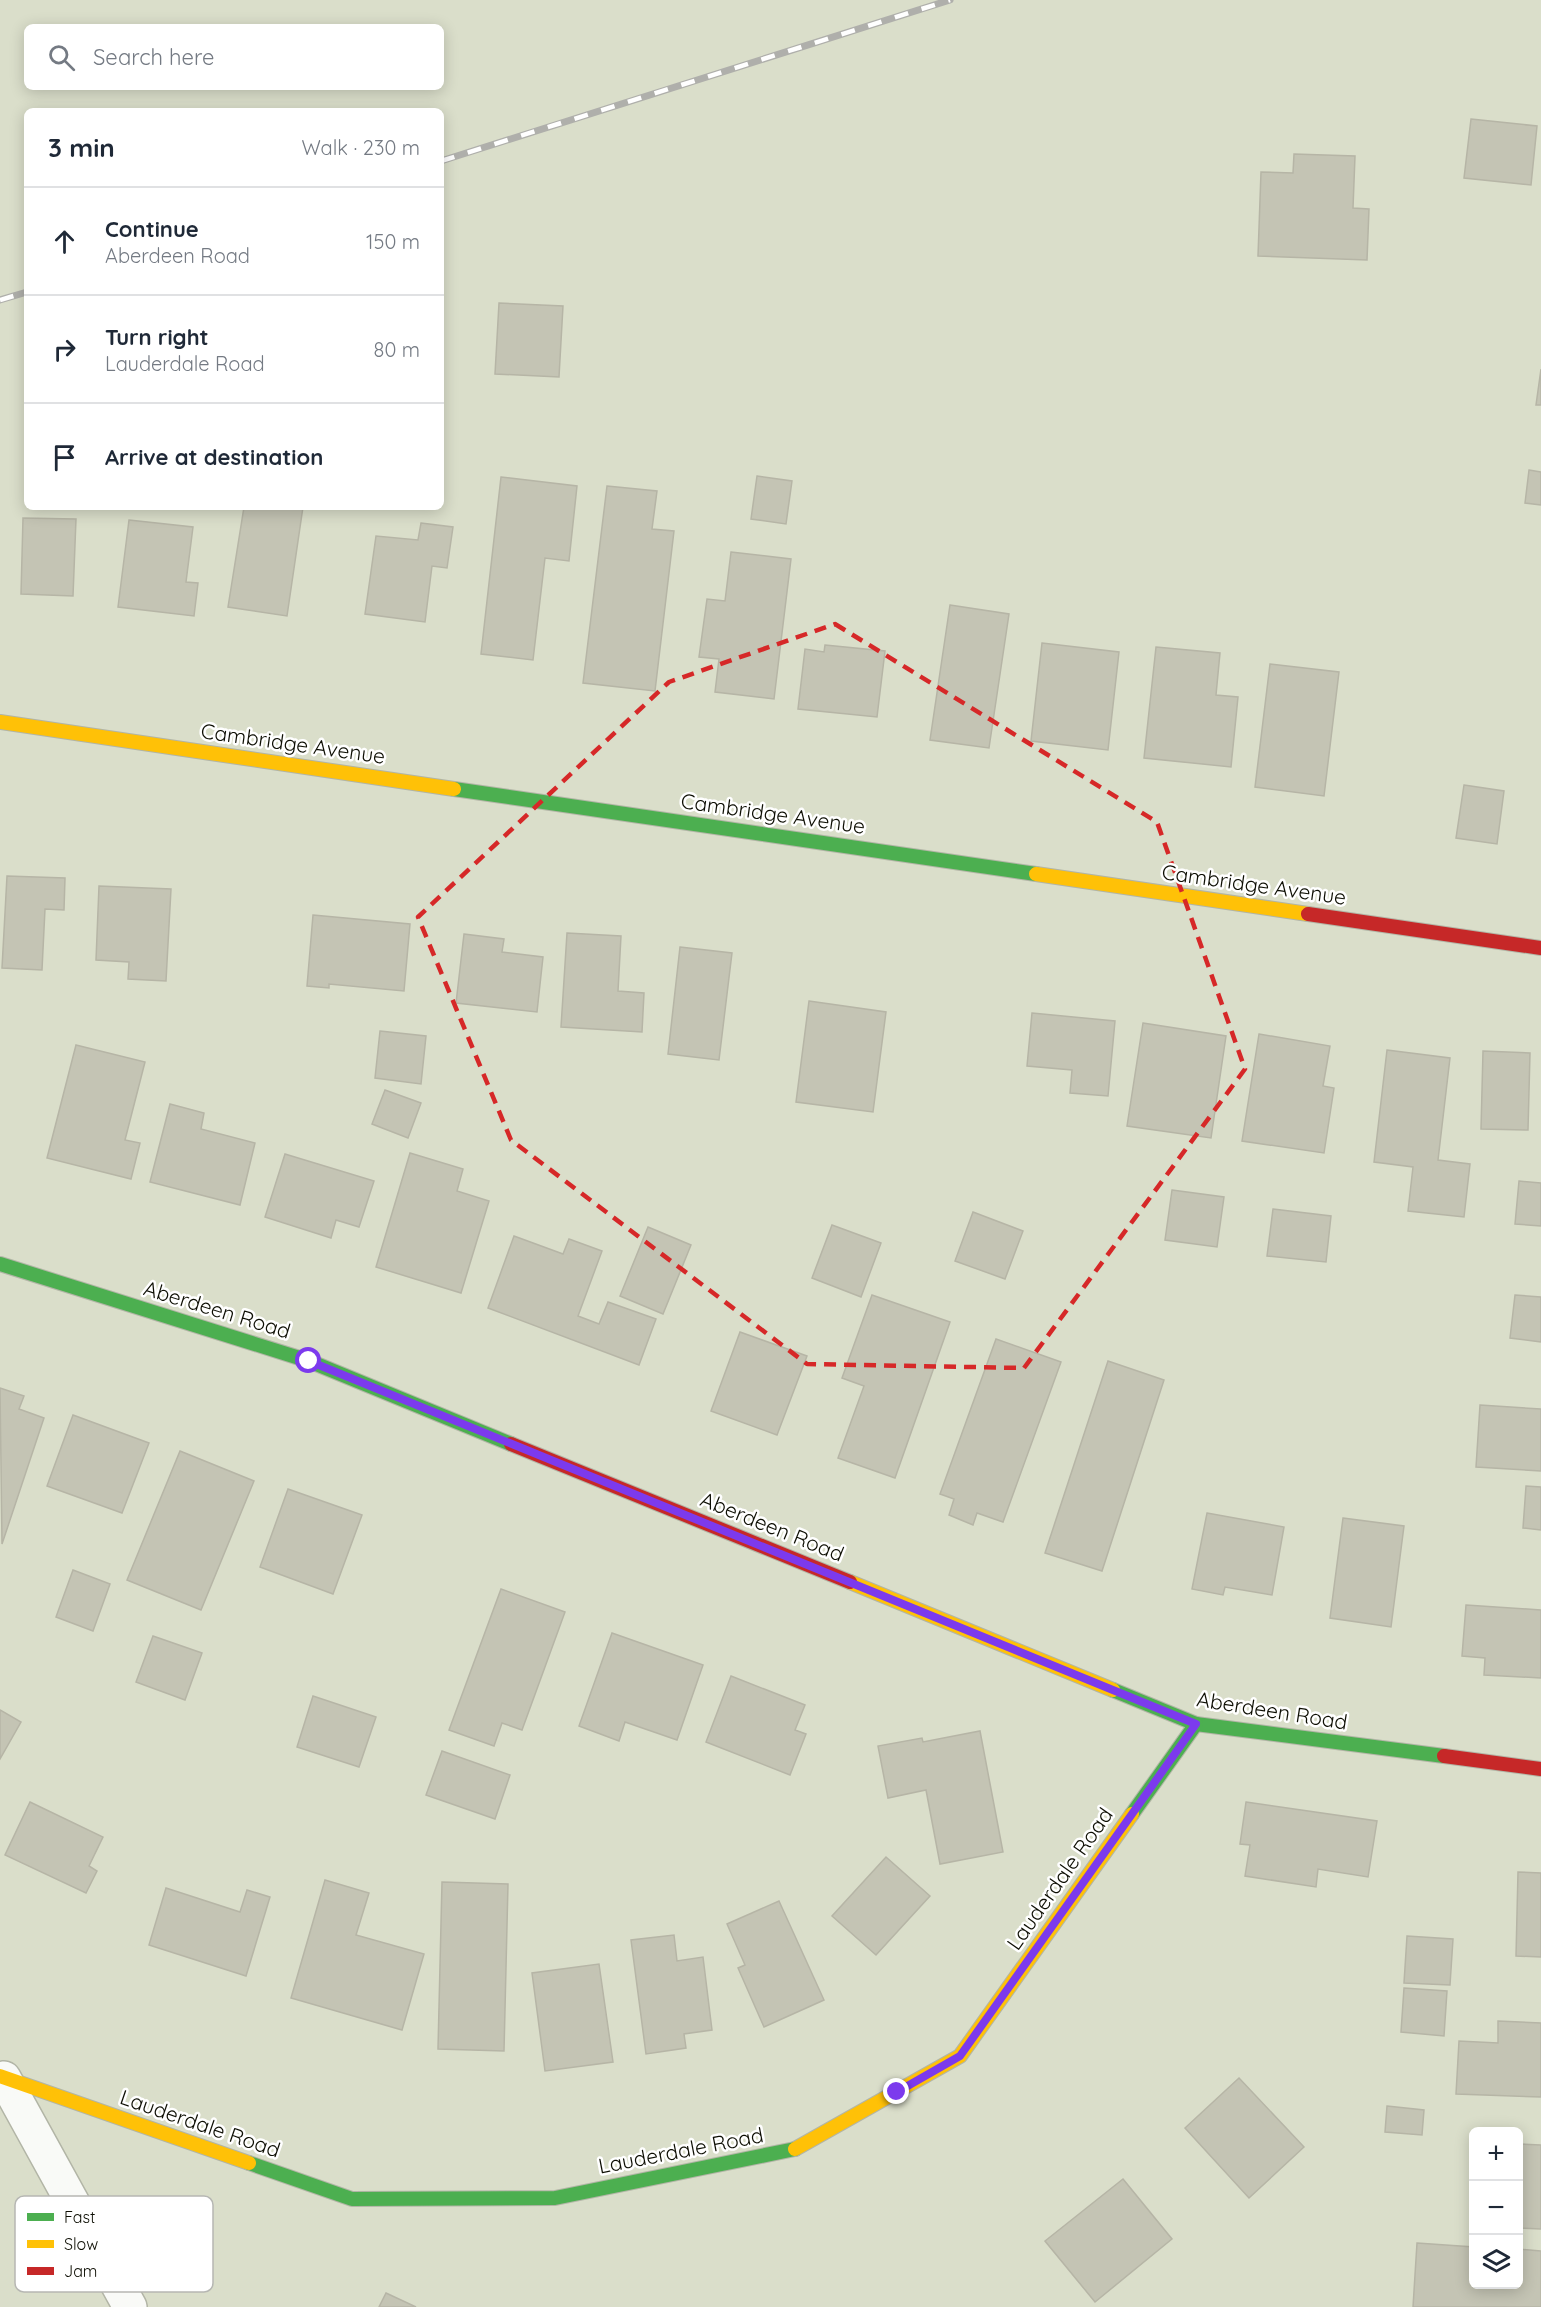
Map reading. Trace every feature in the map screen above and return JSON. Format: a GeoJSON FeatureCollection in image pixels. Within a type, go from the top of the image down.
{"type":"FeatureCollection","features":[{"type":"Feature","properties":{"kind":"street","name":"Cambridge Avenue"},"geometry":{"type":"LineString","coordinates":[[0,722],[1541,948]]}},
{"type":"Feature","properties":{"kind":"street","name":"Aberdeen Road"},"geometry":{"type":"LineString","coordinates":[[0,1264],[309,1361],[1196,1724],[1541,1769]]}},
{"type":"Feature","properties":{"kind":"street","name":"Lauderdale Road"},"geometry":{"type":"LineString","coordinates":[[2,2077],[352,2199],[555,2198],[795,2149],[960,2056],[1196,1724]]}},
{"type":"Feature","properties":{"kind":"street"},"geometry":{"type":"LineString","coordinates":[[2,2077],[68,2196]]}},
{"type":"Feature","properties":{"kind":"street"},"geometry":{"type":"LineString","coordinates":[[122,2292],[130,2307]]}},
{"type":"Feature","properties":{"kind":"highlighted area"},"geometry":{"type":"Polygon","coordinates":[[[835,624],[1157,822],[1245,1069],[1024,1368],[807,1364],[511,1140],[418,917],[669,682],[835,624]]]}},
{"type":"Feature","properties":{"kind":"building"},"geometry":{"type":"Polygon","coordinates":[[[1471,119],[1537,126],[1531,185],[1464,178],[1471,119]]]}},
{"type":"Feature","properties":{"kind":"building"},"geometry":{"type":"Polygon","coordinates":[[[1294,154],[1355,156],[1353,208],[1369,209],[1367,260],[1258,256],[1261,172],[1293,173],[1294,154]]]}},
{"type":"Feature","properties":{"kind":"building"},"geometry":{"type":"Polygon","coordinates":[[[499,303],[563,306],[559,377],[495,374],[499,303]]]}},
{"type":"Feature","properties":{"kind":"building"},"geometry":{"type":"Polygon","coordinates":[[[1541,369],[1541,405],[1536,405],[1541,369]]]}},
{"type":"Feature","properties":{"kind":"building"},"geometry":{"type":"Polygon","coordinates":[[[1529,470],[1541,472],[1541,505],[1525,503],[1529,470]]]}},
{"type":"Feature","properties":{"kind":"building"},"geometry":{"type":"Polygon","coordinates":[[[757,476],[792,481],[786,524],[751,519],[757,476]]]}},
{"type":"Feature","properties":{"kind":"building"},"geometry":{"type":"Polygon","coordinates":[[[501,477],[577,486],[569,561],[545,558],[533,660],[481,654],[501,477]]]}},
{"type":"Feature","properties":{"kind":"building"},"geometry":{"type":"Polygon","coordinates":[[[607,486],[657,491],[652,529],[674,531],[655,691],[583,683],[607,486]]]}},
{"type":"Feature","properties":{"kind":"building"},"geometry":{"type":"Polygon","coordinates":[[[244,510],[303,510],[287,616],[228,607],[244,510]]]}},
{"type":"Feature","properties":{"kind":"building"},"geometry":{"type":"Polygon","coordinates":[[[23,518],[76,519],[73,596],[21,594],[23,518]]]}},
{"type":"Feature","properties":{"kind":"building"},"geometry":{"type":"Polygon","coordinates":[[[129,520],[193,527],[186,582],[198,583],[194,616],[118,607],[129,520]]]}},
{"type":"Feature","properties":{"kind":"building"},"geometry":{"type":"Polygon","coordinates":[[[421,523],[453,527],[447,568],[432,566],[425,622],[365,614],[376,536],[418,540],[421,523]]]}},
{"type":"Feature","properties":{"kind":"building"},"geometry":{"type":"Polygon","coordinates":[[[731,552],[791,559],[774,699],[715,692],[719,659],[699,657],[707,599],[725,601],[731,552]]]}},
{"type":"Feature","properties":{"kind":"building"},"geometry":{"type":"Polygon","coordinates":[[[950,605],[1009,614],[989,748],[930,740],[950,605]]]}},
{"type":"Feature","properties":{"kind":"building"},"geometry":{"type":"Polygon","coordinates":[[[1042,643],[1119,652],[1108,750],[1031,741],[1042,643]]]}},
{"type":"Feature","properties":{"kind":"building"},"geometry":{"type":"Polygon","coordinates":[[[825,645],[885,651],[877,717],[798,709],[805,649],[824,652],[825,645]]]}},
{"type":"Feature","properties":{"kind":"building"},"geometry":{"type":"Polygon","coordinates":[[[1156,647],[1220,653],[1216,695],[1238,697],[1231,767],[1144,758],[1156,647]]]}},
{"type":"Feature","properties":{"kind":"building"},"geometry":{"type":"Polygon","coordinates":[[[1270,664],[1339,672],[1324,796],[1255,787],[1270,664]]]}},
{"type":"Feature","properties":{"kind":"building"},"geometry":{"type":"Polygon","coordinates":[[[1464,785],[1504,791],[1497,844],[1456,838],[1464,785]]]}},
{"type":"Feature","properties":{"kind":"building"},"geometry":{"type":"Polygon","coordinates":[[[7,876],[65,878],[64,910],[45,909],[42,970],[2,968],[7,876]]]}},
{"type":"Feature","properties":{"kind":"building"},"geometry":{"type":"Polygon","coordinates":[[[99,886],[171,889],[166,981],[128,979],[129,962],[96,960],[99,886]]]}},
{"type":"Feature","properties":{"kind":"building"},"geometry":{"type":"Polygon","coordinates":[[[313,915],[410,924],[404,991],[329,984],[329,988],[307,986],[313,915]]]}},
{"type":"Feature","properties":{"kind":"building"},"geometry":{"type":"Polygon","coordinates":[[[567,933],[621,936],[618,991],[644,993],[642,1032],[561,1027],[567,933]]]}},
{"type":"Feature","properties":{"kind":"building"},"geometry":{"type":"Polygon","coordinates":[[[464,934],[504,939],[502,952],[543,957],[537,1012],[456,1003],[464,934]]]}},
{"type":"Feature","properties":{"kind":"building"},"geometry":{"type":"Polygon","coordinates":[[[680,947],[732,953],[719,1060],[668,1054],[680,947]]]}},
{"type":"Feature","properties":{"kind":"building"},"geometry":{"type":"Polygon","coordinates":[[[809,1001],[886,1012],[873,1112],[796,1102],[809,1001]]]}},
{"type":"Feature","properties":{"kind":"building"},"geometry":{"type":"Polygon","coordinates":[[[1032,1013],[1115,1021],[1108,1096],[1070,1093],[1072,1070],[1027,1066],[1032,1013]]]}},
{"type":"Feature","properties":{"kind":"building"},"geometry":{"type":"Polygon","coordinates":[[[1143,1023],[1226,1036],[1211,1138],[1127,1126],[1143,1023]]]}},
{"type":"Feature","properties":{"kind":"building"},"geometry":{"type":"Polygon","coordinates":[[[380,1031],[426,1036],[421,1084],[375,1078],[380,1031]]]}},
{"type":"Feature","properties":{"kind":"building"},"geometry":{"type":"Polygon","coordinates":[[[1259,1034],[1330,1046],[1323,1086],[1334,1088],[1324,1153],[1242,1141],[1259,1034]]]}},
{"type":"Feature","properties":{"kind":"building"},"geometry":{"type":"Polygon","coordinates":[[[76,1045],[145,1062],[125,1140],[140,1143],[131,1179],[47,1158],[76,1045]]]}},
{"type":"Feature","properties":{"kind":"building"},"geometry":{"type":"Polygon","coordinates":[[[1387,1050],[1450,1058],[1438,1160],[1470,1164],[1464,1217],[1408,1211],[1413,1167],[1374,1162],[1387,1050]]]}},
{"type":"Feature","properties":{"kind":"building"},"geometry":{"type":"Polygon","coordinates":[[[1483,1051],[1530,1053],[1528,1130],[1481,1129],[1483,1051]]]}},
{"type":"Feature","properties":{"kind":"building"},"geometry":{"type":"Polygon","coordinates":[[[385,1090],[421,1103],[408,1138],[372,1124],[385,1090]]]}},
{"type":"Feature","properties":{"kind":"building"},"geometry":{"type":"Polygon","coordinates":[[[170,1104],[204,1113],[201,1129],[255,1143],[240,1205],[150,1182],[170,1104]]]}},
{"type":"Feature","properties":{"kind":"building"},"geometry":{"type":"Polygon","coordinates":[[[410,1153],[463,1169],[457,1191],[489,1201],[461,1293],[376,1267],[410,1153]]]}},
{"type":"Feature","properties":{"kind":"building"},"geometry":{"type":"Polygon","coordinates":[[[285,1154],[374,1181],[359,1227],[336,1220],[331,1238],[265,1217],[285,1154]]]}},
{"type":"Feature","properties":{"kind":"building"},"geometry":{"type":"Polygon","coordinates":[[[1519,1181],[1541,1183],[1541,1226],[1515,1224],[1519,1181]]]}},
{"type":"Feature","properties":{"kind":"building"},"geometry":{"type":"Polygon","coordinates":[[[1172,1190],[1224,1197],[1217,1247],[1165,1240],[1172,1190]]]}},
{"type":"Feature","properties":{"kind":"building"},"geometry":{"type":"Polygon","coordinates":[[[1273,1209],[1331,1216],[1326,1262],[1267,1256],[1273,1209]]]}},
{"type":"Feature","properties":{"kind":"building"},"geometry":{"type":"Polygon","coordinates":[[[973,1212],[1023,1231],[1005,1279],[955,1261],[973,1212]]]}},
{"type":"Feature","properties":{"kind":"building"},"geometry":{"type":"Polygon","coordinates":[[[832,1225],[881,1243],[861,1297],[812,1278],[832,1225]]]}},
{"type":"Feature","properties":{"kind":"building"},"geometry":{"type":"Polygon","coordinates":[[[648,1227],[691,1245],[663,1314],[620,1296],[648,1227]]]}},
{"type":"Feature","properties":{"kind":"building"},"geometry":{"type":"Polygon","coordinates":[[[514,1236],[563,1254],[569,1239],[602,1251],[578,1316],[599,1324],[608,1302],[656,1319],[639,1365],[488,1308],[514,1236]]]}},
{"type":"Feature","properties":{"kind":"building"},"geometry":{"type":"Polygon","coordinates":[[[872,1295],[950,1322],[895,1478],[838,1458],[864,1386],[842,1378],[872,1295]]]}},
{"type":"Feature","properties":{"kind":"building"},"geometry":{"type":"Polygon","coordinates":[[[1515,1295],[1541,1297],[1541,1342],[1510,1338],[1515,1295]]]}},
{"type":"Feature","properties":{"kind":"building"},"geometry":{"type":"Polygon","coordinates":[[[740,1332],[807,1356],[777,1435],[711,1411],[740,1332]]]}},
{"type":"Feature","properties":{"kind":"building"},"geometry":{"type":"Polygon","coordinates":[[[996,1339],[1061,1362],[1003,1522],[977,1513],[973,1525],[949,1515],[954,1499],[940,1494],[996,1339]]]}},
{"type":"Feature","properties":{"kind":"building"},"geometry":{"type":"Polygon","coordinates":[[[1108,1361],[1164,1380],[1102,1571],[1045,1553],[1108,1361]]]}},
{"type":"Feature","properties":{"kind":"building"},"geometry":{"type":"Polygon","coordinates":[[[0,1388],[24,1396],[19,1409],[44,1418],[2,1544],[0,1388]]]}},
{"type":"Feature","properties":{"kind":"building"},"geometry":{"type":"Polygon","coordinates":[[[1480,1405],[1541,1409],[1541,1471],[1476,1467],[1480,1405]]]}},
{"type":"Feature","properties":{"kind":"building"},"geometry":{"type":"Polygon","coordinates":[[[73,1415],[149,1443],[122,1513],[47,1486],[73,1415]]]}},
{"type":"Feature","properties":{"kind":"building"},"geometry":{"type":"Polygon","coordinates":[[[180,1451],[254,1481],[201,1610],[127,1580],[180,1451]]]}},
{"type":"Feature","properties":{"kind":"building"},"geometry":{"type":"Polygon","coordinates":[[[1526,1486],[1541,1487],[1541,1530],[1523,1528],[1526,1486]]]}},
{"type":"Feature","properties":{"kind":"building"},"geometry":{"type":"Polygon","coordinates":[[[288,1489],[362,1515],[333,1594],[260,1567],[288,1489]]]}},
{"type":"Feature","properties":{"kind":"building"},"geometry":{"type":"Polygon","coordinates":[[[1207,1513],[1284,1527],[1272,1595],[1225,1587],[1223,1595],[1192,1589],[1207,1513]]]}},
{"type":"Feature","properties":{"kind":"building"},"geometry":{"type":"Polygon","coordinates":[[[1343,1518],[1404,1526],[1391,1627],[1330,1618],[1343,1518]]]}},
{"type":"Feature","properties":{"kind":"building"},"geometry":{"type":"Polygon","coordinates":[[[73,1570],[110,1584],[93,1631],[56,1617],[73,1570]]]}},
{"type":"Feature","properties":{"kind":"building"},"geometry":{"type":"Polygon","coordinates":[[[501,1589],[565,1612],[522,1730],[502,1723],[494,1746],[449,1730],[501,1589]]]}},
{"type":"Feature","properties":{"kind":"building"},"geometry":{"type":"Polygon","coordinates":[[[1466,1605],[1541,1610],[1541,1678],[1484,1675],[1485,1658],[1462,1656],[1466,1605]]]}},
{"type":"Feature","properties":{"kind":"building"},"geometry":{"type":"Polygon","coordinates":[[[612,1633],[703,1665],[677,1740],[625,1722],[619,1741],[579,1726],[612,1633]]]}},
{"type":"Feature","properties":{"kind":"building"},"geometry":{"type":"Polygon","coordinates":[[[153,1636],[202,1653],[185,1700],[136,1682],[153,1636]]]}},
{"type":"Feature","properties":{"kind":"building"},"geometry":{"type":"Polygon","coordinates":[[[731,1676],[805,1705],[795,1730],[806,1734],[790,1775],[706,1742],[731,1676]]]}},
{"type":"Feature","properties":{"kind":"building"},"geometry":{"type":"Polygon","coordinates":[[[313,1696],[376,1717],[359,1767],[297,1747],[313,1696]]]}},
{"type":"Feature","properties":{"kind":"building"},"geometry":{"type":"Polygon","coordinates":[[[0,1710],[21,1722],[0,1759],[0,1710]]]}},
{"type":"Feature","properties":{"kind":"building"},"geometry":{"type":"Polygon","coordinates":[[[980,1731],[1003,1852],[940,1864],[926,1790],[888,1798],[878,1746],[922,1738],[923,1742],[980,1731]]]}},
{"type":"Feature","properties":{"kind":"building"},"geometry":{"type":"Polygon","coordinates":[[[442,1751],[510,1775],[495,1819],[426,1795],[442,1751]]]}},
{"type":"Feature","properties":{"kind":"building"},"geometry":{"type":"Polygon","coordinates":[[[30,1802],[103,1837],[89,1866],[97,1871],[86,1893],[5,1855],[30,1802]]]}},
{"type":"Feature","properties":{"kind":"building"},"geometry":{"type":"Polygon","coordinates":[[[1246,1802],[1377,1821],[1368,1877],[1318,1869],[1316,1887],[1245,1876],[1250,1845],[1240,1844],[1246,1802]]]}},
{"type":"Feature","properties":{"kind":"building"},"geometry":{"type":"Polygon","coordinates":[[[886,1857],[930,1896],[876,1955],[832,1916],[886,1857]]]}},
{"type":"Feature","properties":{"kind":"building"},"geometry":{"type":"Polygon","coordinates":[[[1518,1872],[1541,1873],[1541,1957],[1516,1956],[1518,1872]]]}},
{"type":"Feature","properties":{"kind":"building"},"geometry":{"type":"Polygon","coordinates":[[[325,1880],[369,1893],[356,1935],[424,1954],[402,2030],[291,1998],[325,1880]]]}},
{"type":"Feature","properties":{"kind":"building"},"geometry":{"type":"Polygon","coordinates":[[[442,1882],[508,1884],[504,2051],[438,2049],[442,1882]]]}},
{"type":"Feature","properties":{"kind":"building"},"geometry":{"type":"Polygon","coordinates":[[[166,1888],[240,1912],[247,1890],[270,1897],[246,1976],[149,1945],[166,1888]]]}},
{"type":"Feature","properties":{"kind":"building"},"geometry":{"type":"Polygon","coordinates":[[[779,1901],[824,2000],[764,2027],[738,1968],[745,1965],[727,1924],[779,1901]]]}},
{"type":"Feature","properties":{"kind":"building"},"geometry":{"type":"Polygon","coordinates":[[[674,1935],[677,1961],[703,1957],[712,2030],[684,2034],[686,2048],[646,2054],[631,1940],[674,1935]]]}},
{"type":"Feature","properties":{"kind":"building"},"geometry":{"type":"Polygon","coordinates":[[[1407,1936],[1453,1939],[1450,1985],[1404,1983],[1407,1936]]]}},
{"type":"Feature","properties":{"kind":"building"},"geometry":{"type":"Polygon","coordinates":[[[599,1964],[613,2062],[545,2071],[532,1973],[599,1964]]]}},
{"type":"Feature","properties":{"kind":"building"},"geometry":{"type":"Polygon","coordinates":[[[1404,1988],[1447,1991],[1444,2036],[1401,2032],[1404,1988]]]}},
{"type":"Feature","properties":{"kind":"building"},"geometry":{"type":"Polygon","coordinates":[[[1498,2021],[1541,2023],[1541,2097],[1456,2094],[1459,2041],[1498,2043],[1498,2021]]]}},
{"type":"Feature","properties":{"kind":"building"},"geometry":{"type":"Polygon","coordinates":[[[1239,2078],[1304,2147],[1249,2198],[1185,2128],[1239,2078]]]}},
{"type":"Feature","properties":{"kind":"building"},"geometry":{"type":"Polygon","coordinates":[[[1387,2106],[1424,2110],[1422,2135],[1385,2132],[1387,2106]]]}},
{"type":"Feature","properties":{"kind":"building"},"geometry":{"type":"Polygon","coordinates":[[[1523,2144],[1541,2145],[1541,2229],[1523,2228],[1523,2144]]]}},
{"type":"Feature","properties":{"kind":"building"},"geometry":{"type":"Polygon","coordinates":[[[1123,2179],[1172,2239],[1095,2302],[1045,2241],[1123,2179]]]}},
{"type":"Feature","properties":{"kind":"building"},"geometry":{"type":"Polygon","coordinates":[[[1417,2243],[1469,2247],[1469,2289],[1523,2289],[1523,2249],[1541,2251],[1541,2307],[1413,2307],[1417,2243]]]}},
{"type":"Feature","properties":{"kind":"building"},"geometry":{"type":"Polygon","coordinates":[[[386,2293],[416,2307],[379,2307],[386,2293]]]}},
{"type":"Feature","properties":{"kind":"railway"},"geometry":{"type":"LineString","coordinates":[[444,160],[950,0]]}},
{"type":"Feature","properties":{"kind":"railway"},"geometry":{"type":"LineString","coordinates":[[0,300],[24,293]]}},
{"type":"Feature","properties":{"kind":"traffic: fast"},"geometry":{"type":"LineString","coordinates":[[454,789],[1036,874]]}},
{"type":"Feature","properties":{"kind":"traffic: fast"},"geometry":{"type":"LineString","coordinates":[[0,1264],[309,1361],[511,1444]]}},
{"type":"Feature","properties":{"kind":"traffic: fast"},"geometry":{"type":"LineString","coordinates":[[1113,1690],[1196,1724],[1444,1756]]}},
{"type":"Feature","properties":{"kind":"traffic: fast"},"geometry":{"type":"LineString","coordinates":[[1132,1814],[1196,1724]]}},
{"type":"Feature","properties":{"kind":"traffic: fast"},"geometry":{"type":"LineString","coordinates":[[249,2163],[352,2199],[555,2198],[795,2149]]}},
{"type":"Feature","properties":{"kind":"traffic: slow"},"geometry":{"type":"LineString","coordinates":[[0,722],[454,789]]}},
{"type":"Feature","properties":{"kind":"traffic: slow"},"geometry":{"type":"LineString","coordinates":[[1036,874],[1308,914]]}},
{"type":"Feature","properties":{"kind":"traffic: slow"},"geometry":{"type":"LineString","coordinates":[[850,1582],[1113,1690]]}},
{"type":"Feature","properties":{"kind":"traffic: slow"},"geometry":{"type":"LineString","coordinates":[[795,2149],[960,2056],[1132,1814]]}},
{"type":"Feature","properties":{"kind":"traffic: slow"},"geometry":{"type":"LineString","coordinates":[[0,2076],[249,2163]]}},
{"type":"Feature","properties":{"kind":"traffic: jam"},"geometry":{"type":"LineString","coordinates":[[1308,914],[1541,948]]}},
{"type":"Feature","properties":{"kind":"traffic: jam"},"geometry":{"type":"LineString","coordinates":[[511,1444],[850,1582]]}},
{"type":"Feature","properties":{"kind":"traffic: jam"},"geometry":{"type":"LineString","coordinates":[[1444,1756],[1541,1769]]}},
{"type":"Feature","properties":{"kind":"route"},"geometry":{"type":"LineString","coordinates":[[309,1361],[1196,1724],[960,2056],[897,2092]]}}]}
